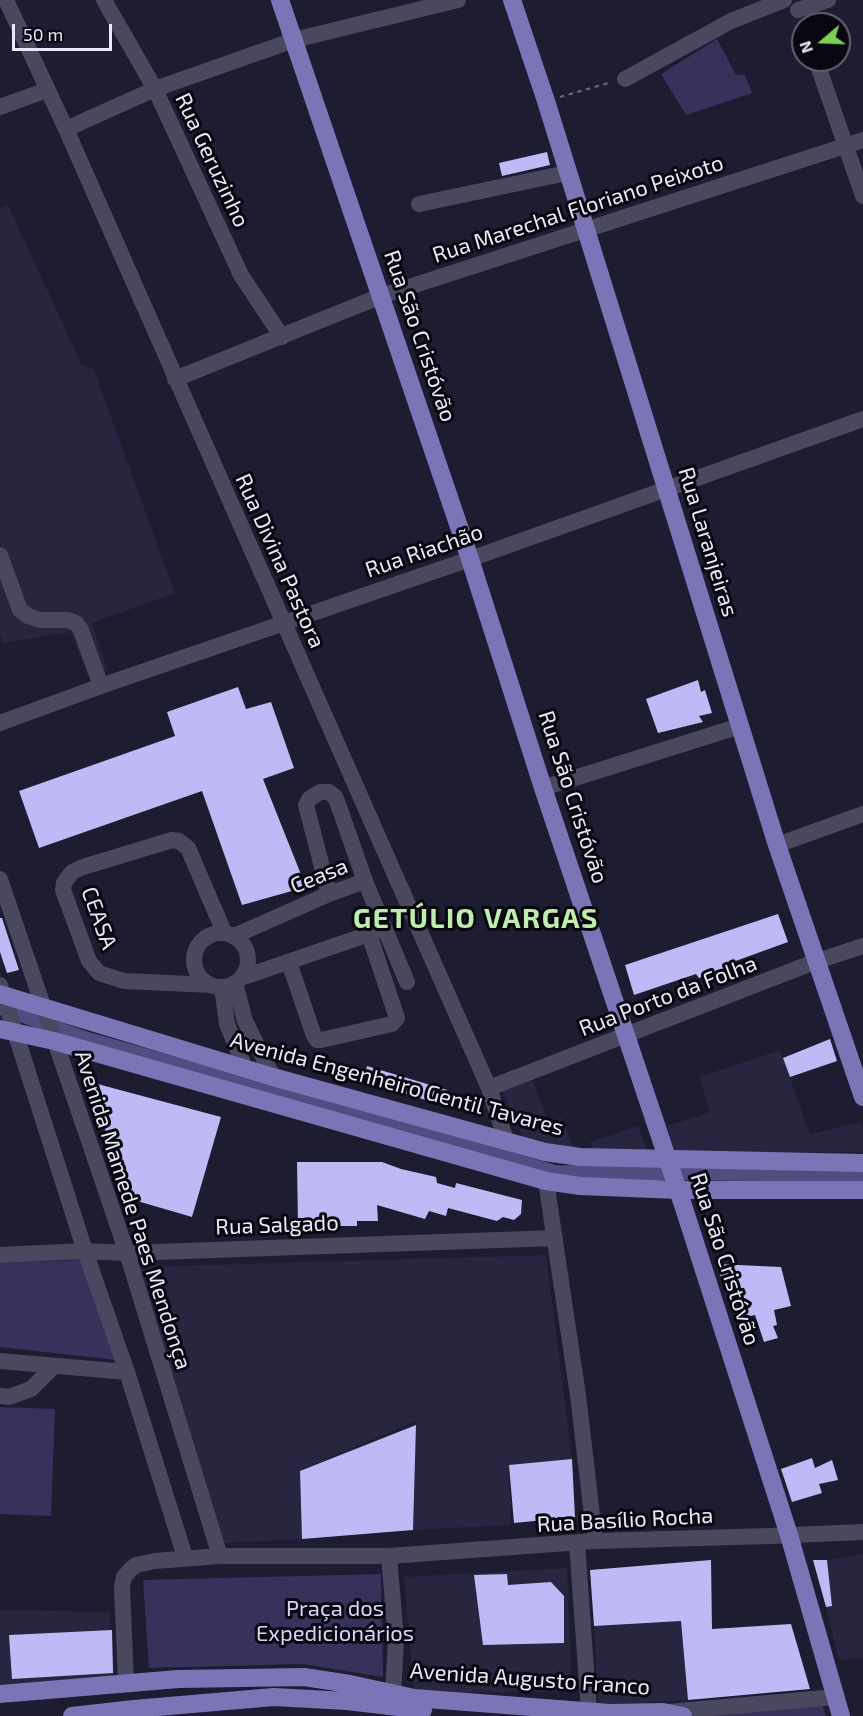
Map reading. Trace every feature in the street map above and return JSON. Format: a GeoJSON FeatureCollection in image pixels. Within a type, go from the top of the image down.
{"type":"FeatureCollection","features":[{"type":"Feature","properties":{"kind":"main road","name":"Rua São Cristóvão"},"geometry":{"type":"LineString","coordinates":[[280,0],[470,559],[543,788],[678,1188],[789,1535],[841,1716]]}},
{"type":"Feature","properties":{"kind":"main road","name":"Rua Laranjeiras"},"geometry":{"type":"LineString","coordinates":[[512,0],[546,101],[777,844],[817,961],[858,1064],[863,1097]]}},
{"type":"Feature","properties":{"kind":"main road","name":"Avenida Engenheiro Gentil Tavares"},"geometry":{"type":"LineString","coordinates":[[2,994],[46,1012],[545,1152],[580,1157],[863,1162]]}},
{"type":"Feature","properties":{"kind":"main road"},"geometry":{"type":"LineString","coordinates":[[11,1031],[53,1038],[546,1181],[580,1186],[863,1190]]}},
{"type":"Feature","properties":{"kind":"main road","name":"Avenida Augusto Franco"},"geometry":{"type":"LineString","coordinates":[[0,1694],[178,1679],[304,1677],[414,1698],[610,1713],[663,1712],[683,1716]]}},
{"type":"Feature","properties":{"kind":"main road","name":"Avenida Augusto Franco"},"geometry":{"type":"LineString","coordinates":[[72,1716],[274,1697],[347,1701],[409,1709],[532,1716]]}},
{"type":"Feature","properties":{"kind":"street","name":"Rua Divina Pastora"},"geometry":{"type":"LineString","coordinates":[[6,0],[66,129],[489,1088],[507,1143]]}},
{"type":"Feature","properties":{"kind":"street","name":"Rua Geruzinho"},"geometry":{"type":"LineString","coordinates":[[104,0],[155,89],[236,265],[282,337]]}},
{"type":"Feature","properties":{"kind":"street"},"geometry":{"type":"LineString","coordinates":[[66,129],[155,89],[294,40],[458,0]]}},
{"type":"Feature","properties":{"kind":"street"},"geometry":{"type":"LineString","coordinates":[[625,79],[731,21],[784,0]]}},
{"type":"Feature","properties":{"kind":"street"},"geometry":{"type":"LineString","coordinates":[[799,11],[828,0]]}},
{"type":"Feature","properties":{"kind":"street"},"geometry":{"type":"LineString","coordinates":[[820,72],[863,196]]}},
{"type":"Feature","properties":{"kind":"street"},"geometry":{"type":"LineString","coordinates":[[0,107],[47,90]]}},
{"type":"Feature","properties":{"kind":"street","name":"Rua Marechal Floriano Peixoto"},"geometry":{"type":"LineString","coordinates":[[175,379],[381,296],[863,140]]}},
{"type":"Feature","properties":{"kind":"street"},"geometry":{"type":"LineString","coordinates":[[419,204],[567,172]]}},
{"type":"Feature","properties":{"kind":"street","name":"Rua Riachão"},"geometry":{"type":"LineString","coordinates":[[0,723],[863,419]]}},
{"type":"Feature","properties":{"kind":"street"},"geometry":{"type":"LineString","coordinates":[[0,555],[20,610],[40,620],[68,620],[76,623],[81,630],[100,686]]}},
{"type":"Feature","properties":{"kind":"street"},"geometry":{"type":"LineString","coordinates":[[543,788],[740,726]]}},
{"type":"Feature","properties":{"kind":"street"},"geometry":{"type":"LineString","coordinates":[[329,894],[306,805],[309,799],[320,792],[329,792],[338,804],[365,881]]}},
{"type":"Feature","properties":{"kind":"street"},"geometry":{"type":"LineString","coordinates":[[777,844],[863,814]]}},
{"type":"Feature","properties":{"kind":"street","name":"CEASA"},"geometry":{"type":"LineString","coordinates":[[227,983],[124,981],[99,973],[89,961],[63,890],[64,883],[72,872],[84,867],[165,842],[179,841],[188,848],[229,934]]}},
{"type":"Feature","properties":{"kind":"street","name":"Avenida Mamede Paes Mendonça"},"geometry":{"type":"LineString","coordinates":[[0,879],[126,1253],[220,1556]]}},
{"type":"Feature","properties":{"kind":"street","name":"Ceasa"},"geometry":{"type":"LineString","coordinates":[[227,983],[200,978],[196,972],[194,953],[204,937],[214,933],[229,934],[365,881],[377,932]]}},
{"type":"Feature","properties":{"kind":"street"},"geometry":{"type":"LineString","coordinates":[[289,962],[317,1040],[392,1024],[397,1018],[377,932]]}},
{"type":"Feature","properties":{"kind":"street"},"geometry":{"type":"LineString","coordinates":[[227,983],[377,932]]}},
{"type":"Feature","properties":{"kind":"street"},"geometry":{"type":"LineString","coordinates":[[377,932],[407,982]]}},
{"type":"Feature","properties":{"kind":"street","name":"Ceasa"},"geometry":{"type":"LineString","coordinates":[[229,934],[242,943],[247,953],[248,964],[227,983],[227,1024],[245,1068]]}},
{"type":"Feature","properties":{"kind":"street","name":"Rua Porto da Folha"},"geometry":{"type":"LineString","coordinates":[[489,1088],[817,961],[863,946]]}},
{"type":"Feature","properties":{"kind":"street","name":"Ceasa"},"geometry":{"type":"LineString","coordinates":[[227,983],[273,1077]]}},
{"type":"Feature","properties":{"kind":"street"},"geometry":{"type":"LineString","coordinates":[[2,994],[11,1031],[127,1372],[185,1557]]}},
{"type":"Feature","properties":{"kind":"street"},"geometry":{"type":"LineString","coordinates":[[546,1181],[578,1395],[595,1541]]}},
{"type":"Feature","properties":{"kind":"street","name":"Rua Salgado"},"geometry":{"type":"LineString","coordinates":[[0,1255],[85,1251],[126,1253],[555,1238]]}},
{"type":"Feature","properties":{"kind":"street"},"geometry":{"type":"LineString","coordinates":[[0,1361],[127,1372]]}},
{"type":"Feature","properties":{"kind":"street"},"geometry":{"type":"LineString","coordinates":[[0,1396],[9,1396],[31,1389],[54,1366]]}},
{"type":"Feature","properties":{"kind":"street","name":"Rua Basílio Rocha"},"geometry":{"type":"LineString","coordinates":[[389,1557],[595,1541],[863,1532]]}},
{"type":"Feature","properties":{"kind":"street"},"geometry":{"type":"LineString","coordinates":[[577,1543],[589,1711]]}},
{"type":"Feature","properties":{"kind":"street"},"geometry":{"type":"LineString","coordinates":[[126,1683],[122,1587],[124,1577],[136,1565],[185,1557],[389,1557],[396,1639],[393,1693]]}},
{"type":"Feature","properties":{"kind":"street","name":"Avenida Augusto Franco"},"geometry":{"type":"LineString","coordinates":[[663,1712],[836,1697]]}},
{"type":"Feature","properties":{"kind":"path"},"geometry":{"type":"LineString","coordinates":[[546,101],[625,79]]}},
{"type":"Feature","properties":{"kind":"shaded area"},"geometry":{"type":"Polygon","coordinates":[[[8,205],[82,365],[94,370],[175,593],[92,623],[107,669],[87,675],[71,632],[3,643],[0,633],[0,208],[8,205]]]}},
{"type":"Feature","properties":{"kind":"shaded area"},"geometry":{"type":"Polygon","coordinates":[[[780,1050],[810,1134],[861,1122],[863,1152],[683,1153],[675,1150],[667,1126],[710,1112],[699,1077],[780,1050]]]}},
{"type":"Feature","properties":{"kind":"shaded area"},"geometry":{"type":"Polygon","coordinates":[[[533,1080],[548,1122],[562,1118],[574,1150],[524,1140],[502,1090],[533,1080]]]}},
{"type":"Feature","properties":{"kind":"shaded area"},"geometry":{"type":"Polygon","coordinates":[[[638,1126],[647,1149],[593,1150],[590,1142],[638,1126]]]}},
{"type":"Feature","properties":{"kind":"shaded area"},"geometry":{"type":"Polygon","coordinates":[[[546,1255],[572,1459],[509,1465],[511,1525],[413,1530],[416,1421],[300,1471],[302,1539],[224,1543],[138,1267],[546,1255]]]}},
{"type":"Feature","properties":{"kind":"shaded area"},"geometry":{"type":"Polygon","coordinates":[[[863,1554],[863,1658],[839,1660],[826,1606],[832,1605],[827,1560],[863,1554]]]}},
{"type":"Feature","properties":{"kind":"shaded area"},"geometry":{"type":"Polygon","coordinates":[[[567,1568],[572,1692],[414,1693],[404,1577],[567,1568]]]}},
{"type":"Feature","properties":{"kind":"shaded area"},"geometry":{"type":"Polygon","coordinates":[[[0,1610],[109,1612],[115,1676],[0,1685],[0,1610]]]}},
{"type":"Feature","properties":{"kind":"shaded area"},"geometry":{"type":"Polygon","coordinates":[[[681,1621],[688,1700],[598,1706],[594,1626],[681,1621]]]}},
{"type":"Feature","properties":{"kind":"green space"},"geometry":{"type":"Polygon","coordinates":[[[717,39],[736,75],[745,75],[752,93],[686,115],[661,74],[717,39]]]}},
{"type":"Feature","properties":{"kind":"green space"},"geometry":{"type":"Polygon","coordinates":[[[83,1260],[116,1360],[0,1347],[0,1263],[83,1260]]]}},
{"type":"Feature","properties":{"kind":"green space"},"geometry":{"type":"Polygon","coordinates":[[[0,1407],[55,1409],[51,1516],[0,1514],[0,1407]]]}},
{"type":"Feature","properties":{"kind":"green space","name":"Praça dos Expedicionários"},"geometry":{"type":"Polygon","coordinates":[[[381,1574],[383,1677],[302,1664],[149,1668],[143,1580],[381,1574]]]}},
{"type":"Feature","properties":{"kind":"green space"},"geometry":{"type":"Polygon","coordinates":[[[822,1704],[826,1716],[705,1716],[822,1704]]]}},
{"type":"Feature","properties":{"kind":"building"},"geometry":{"type":"Polygon","coordinates":[[[547,152],[550,165],[502,176],[499,163],[547,152]]]}},
{"type":"Feature","properties":{"kind":"building"},"geometry":{"type":"Polygon","coordinates":[[[698,680],[701,692],[705,690],[712,713],[699,716],[703,722],[658,733],[646,699],[698,680]]]}},
{"type":"Feature","properties":{"kind":"building"},"geometry":{"type":"Polygon","coordinates":[[[238,687],[246,709],[271,702],[294,768],[263,779],[306,887],[242,905],[202,791],[39,848],[19,791],[175,736],[167,712],[238,687]]]}},
{"type":"Feature","properties":{"kind":"building"},"geometry":{"type":"Polygon","coordinates":[[[778,914],[788,942],[730,963],[731,968],[720,971],[723,978],[708,982],[706,975],[699,978],[696,974],[634,995],[625,965],[778,914]]]}},
{"type":"Feature","properties":{"kind":"building"},"geometry":{"type":"Polygon","coordinates":[[[0,918],[2,918],[19,970],[7,973],[0,952],[0,918]]]}},
{"type":"Feature","properties":{"kind":"building"},"geometry":{"type":"Polygon","coordinates":[[[830,1039],[837,1061],[790,1077],[783,1058],[830,1039]]]}},
{"type":"Feature","properties":{"kind":"building"},"geometry":{"type":"Polygon","coordinates":[[[367,1066],[447,1090],[444,1106],[364,1080],[367,1066]]]}},
{"type":"Feature","properties":{"kind":"building"},"geometry":{"type":"Polygon","coordinates":[[[90,1082],[221,1117],[192,1217],[127,1198],[90,1082]]]}},
{"type":"Feature","properties":{"kind":"building"},"geometry":{"type":"Polygon","coordinates":[[[297,1162],[382,1162],[436,1177],[437,1183],[455,1188],[456,1183],[522,1200],[521,1214],[514,1220],[503,1217],[497,1221],[448,1208],[446,1216],[429,1211],[425,1219],[377,1205],[378,1221],[357,1221],[357,1226],[298,1226],[297,1162]]]}},
{"type":"Feature","properties":{"kind":"building"},"geometry":{"type":"Polygon","coordinates":[[[716,1264],[781,1267],[791,1306],[774,1310],[777,1325],[773,1326],[778,1338],[764,1342],[755,1315],[737,1319],[716,1264]]]}},
{"type":"Feature","properties":{"kind":"building"},"geometry":{"type":"Polygon","coordinates":[[[416,1425],[413,1530],[302,1539],[300,1471],[416,1425]]]}},
{"type":"Feature","properties":{"kind":"building"},"geometry":{"type":"Polygon","coordinates":[[[812,1458],[815,1468],[832,1460],[838,1480],[819,1484],[822,1493],[792,1502],[781,1469],[812,1458]]]}},
{"type":"Feature","properties":{"kind":"building"},"geometry":{"type":"Polygon","coordinates":[[[572,1459],[575,1517],[514,1523],[509,1465],[572,1459]]]}},
{"type":"Feature","properties":{"kind":"building"},"geometry":{"type":"Polygon","coordinates":[[[711,1560],[712,1629],[791,1624],[810,1689],[688,1700],[681,1621],[594,1626],[590,1570],[711,1560]]]}},
{"type":"Feature","properties":{"kind":"building"},"geometry":{"type":"Polygon","coordinates":[[[813,1560],[827,1560],[832,1606],[826,1607],[813,1560]]]}},
{"type":"Feature","properties":{"kind":"building"},"geometry":{"type":"Polygon","coordinates":[[[507,1574],[508,1585],[551,1582],[564,1596],[564,1643],[483,1645],[474,1575],[507,1574]]]}},
{"type":"Feature","properties":{"kind":"building"},"geometry":{"type":"Polygon","coordinates":[[[112,1630],[113,1673],[12,1679],[9,1635],[112,1630]]]}},
{"type":"Feature","properties":{"kind":"waterway"},"geometry":{"type":"LineString","coordinates":[[1,1008],[88,1039],[555,1172],[863,1175]]}},
{"type":"Feature","properties":{"kind":"district","name":"GETÚLIO VARGAS"},"geometry":{"type":"Point","coordinates":[476,919]}}]}
